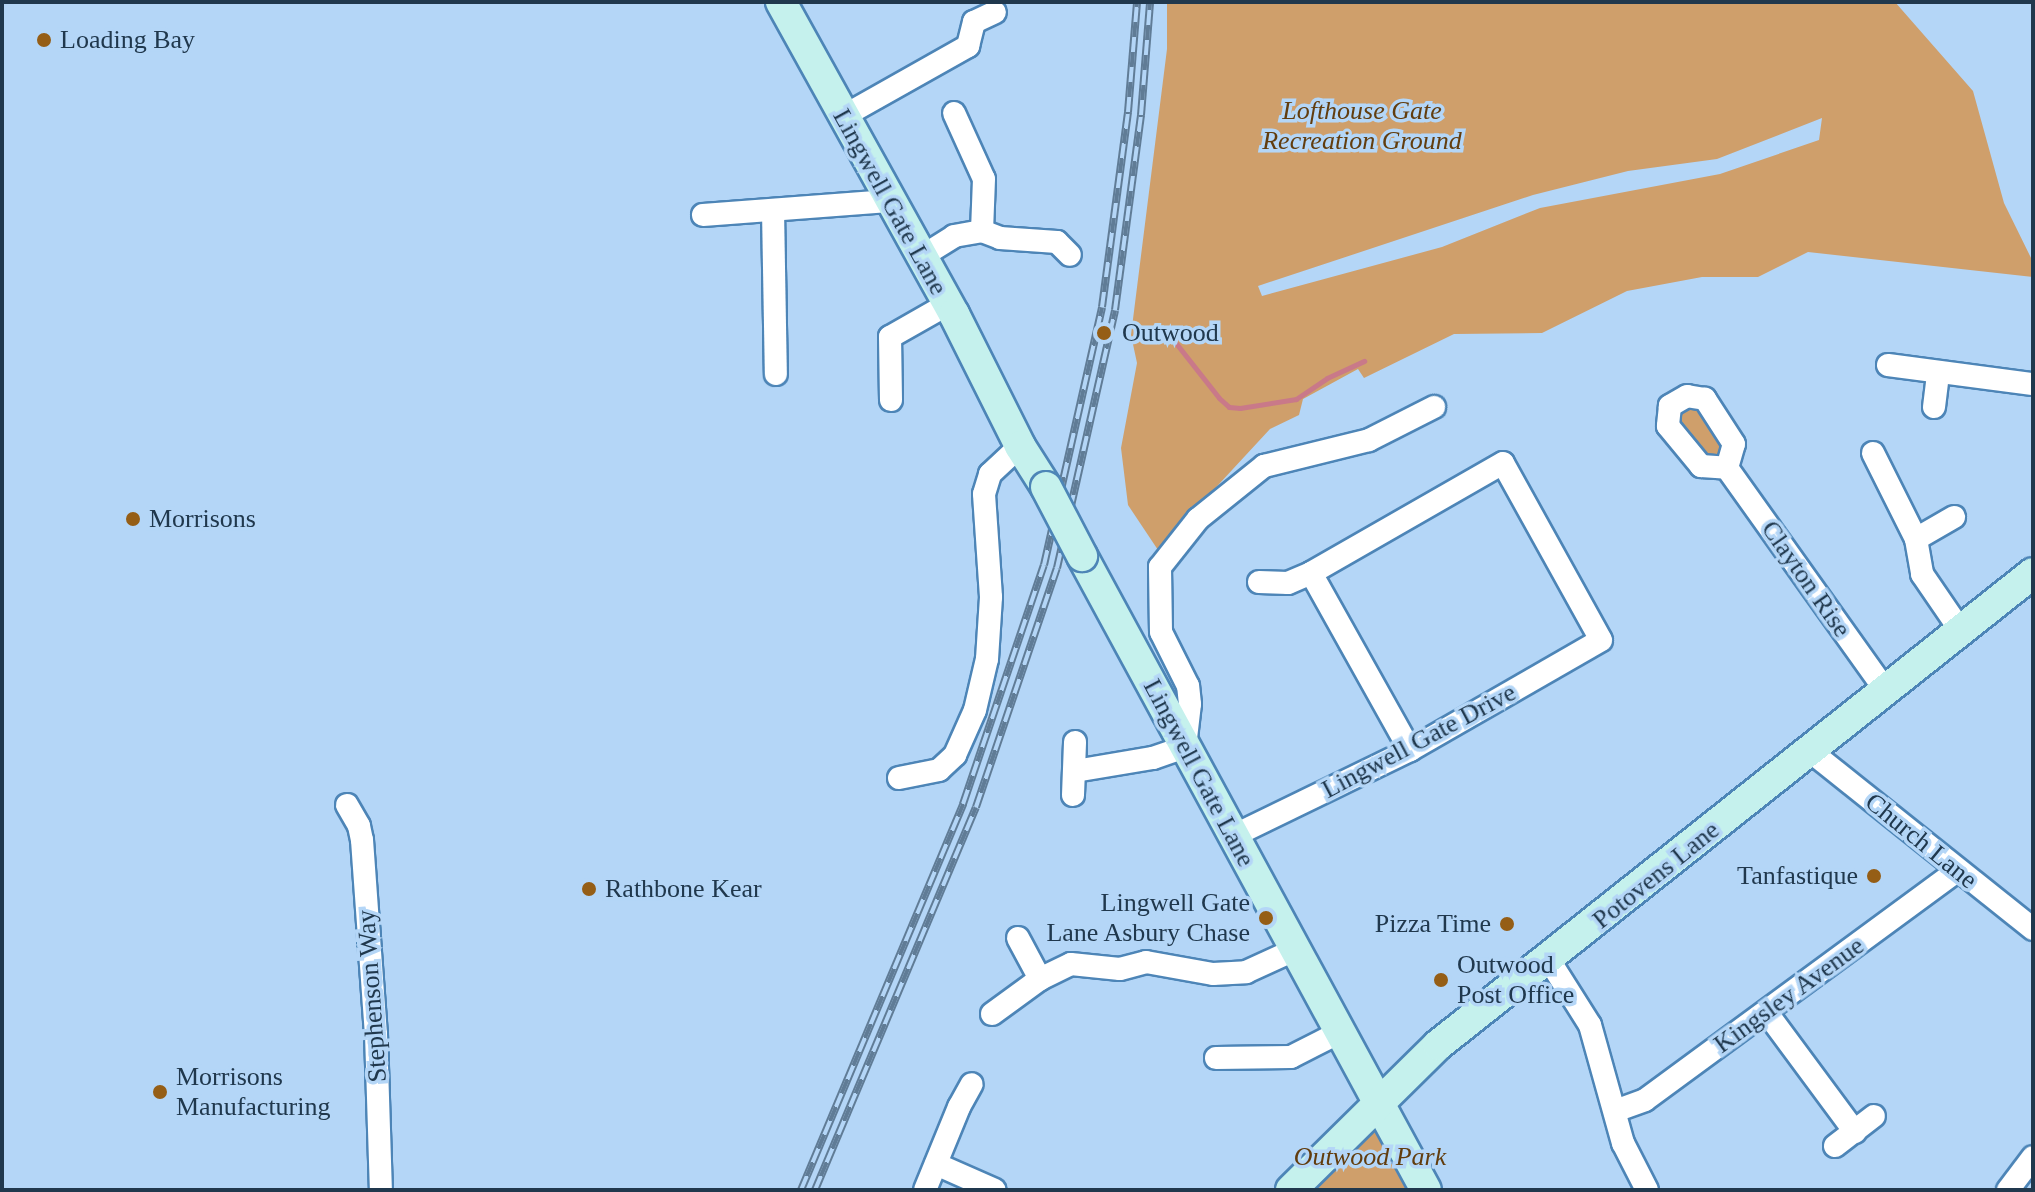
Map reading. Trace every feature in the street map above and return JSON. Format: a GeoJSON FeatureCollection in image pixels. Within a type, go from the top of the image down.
{"type":"FeatureCollection","features":[{"type":"Feature","properties":{"kind":"street","name":"Lingwell Gate Lane"},"geometry":{"type":"LineString","coordinates":[[781,2],[888,201],[948,304],[1020,446],[1046,487],[1426,1190]]}},
{"type":"Feature","properties":{"kind":"street"},"geometry":{"type":"LineString","coordinates":[[842,117],[968,46],[970,15],[995,12]]}},
{"type":"Feature","properties":{"kind":"street"},"geometry":{"type":"LineString","coordinates":[[954,113],[984,179],[982,231]]}},
{"type":"Feature","properties":{"kind":"street"},"geometry":{"type":"LineString","coordinates":[[703,215],[888,201]]}},
{"type":"Feature","properties":{"kind":"street"},"geometry":{"type":"LineString","coordinates":[[773,210],[776,374]]}},
{"type":"Feature","properties":{"kind":"street"},"geometry":{"type":"LineString","coordinates":[[921,257],[954,236],[982,231],[1000,238],[1057,242],[1070,255]]}},
{"type":"Feature","properties":{"kind":"street"},"geometry":{"type":"LineString","coordinates":[[891,400],[890,337],[948,304]]}},
{"type":"Feature","properties":{"kind":"street"},"geometry":{"type":"LineString","coordinates":[[1888,365],[2033,384]]}},
{"type":"Feature","properties":{"kind":"street"},"geometry":{"type":"LineString","coordinates":[[1934,407],[1938,372]]}},
{"type":"Feature","properties":{"kind":"street"},"geometry":{"type":"LineString","coordinates":[[1075,771],[1153,758],[1185,747],[1190,704],[1188,686],[1161,632],[1160,567],[1198,519],[1264,466],[1369,440],[1434,407]]}},
{"type":"Feature","properties":{"kind":"street"},"geometry":{"type":"LineString","coordinates":[[899,778],[939,770],[955,755],[975,710],[987,659],[991,597],[984,494],[990,474],[1020,446]]}},
{"type":"Feature","properties":{"kind":"street"},"geometry":{"type":"LineString","coordinates":[[1873,453],[1916,539],[1922,574],[1961,631]]}},
{"type":"Feature","properties":{"kind":"street","name":"Lingwell Gate Drive"},"geometry":{"type":"LineString","coordinates":[[1233,836],[1410,750],[1601,640],[1503,463],[1311,573]]}},
{"type":"Feature","properties":{"kind":"street","name":"Clayton Rise"},"geometry":{"type":"LineString","coordinates":[[1727,468],[1886,691]]}},
{"type":"Feature","properties":{"kind":"street"},"geometry":{"type":"LineString","coordinates":[[1916,539],[1954,517]]}},
{"type":"Feature","properties":{"kind":"street"},"geometry":{"type":"LineString","coordinates":[[1259,582],[1288,583],[1311,573],[1410,750]]}},
{"type":"Feature","properties":{"kind":"street","name":"Potovens Lane"},"geometry":{"type":"LineString","coordinates":[[1291,1190],[1438,1045],[2033,573]]}},
{"type":"Feature","properties":{"kind":"street"},"geometry":{"type":"LineString","coordinates":[[1073,795],[1075,742]]}},
{"type":"Feature","properties":{"kind":"street","name":"Church Lane"},"geometry":{"type":"LineString","coordinates":[[1810,751],[2033,929]]}},
{"type":"Feature","properties":{"kind":"street","name":"Stephenson Way"},"geometry":{"type":"LineString","coordinates":[[347,805],[359,826],[362,840],[376,1034],[381,1190]]}},
{"type":"Feature","properties":{"kind":"street","name":"Kingsley Avenue"},"geometry":{"type":"LineString","coordinates":[[1615,1111],[1645,1100],[1957,871]]}},
{"type":"Feature","properties":{"kind":"street"},"geometry":{"type":"LineString","coordinates":[[1018,938],[1040,979]]}},
{"type":"Feature","properties":{"kind":"street"},"geometry":{"type":"LineString","coordinates":[[992,1014],[1040,979],[1071,964],[1088,963],[1120,969],[1146,962],[1213,974],[1246,972],[1294,950]]}},
{"type":"Feature","properties":{"kind":"street"},"geometry":{"type":"LineString","coordinates":[[1549,960],[1590,1025],[1623,1143],[1647,1190]]}},
{"type":"Feature","properties":{"kind":"street"},"geometry":{"type":"LineString","coordinates":[[1767,1013],[1855,1132]]}},
{"type":"Feature","properties":{"kind":"street"},"geometry":{"type":"LineString","coordinates":[[1216,1058],[1291,1057],[1340,1032]]}},
{"type":"Feature","properties":{"kind":"street"},"geometry":{"type":"LineString","coordinates":[[925,1190],[959,1107],[972,1084]]}},
{"type":"Feature","properties":{"kind":"street"},"geometry":{"type":"LineString","coordinates":[[1835,1146],[1874,1116]]}},
{"type":"Feature","properties":{"kind":"street"},"geometry":{"type":"LineString","coordinates":[[936,1164],[995,1190]]}},
{"type":"Feature","properties":{"kind":"green space","name":"Lofthouse Gate Recreation Ground"},"geometry":{"type":"Polygon","coordinates":[[[1167,2],[1895,2],[1973,91],[2004,203],[2033,262],[2033,277],[1808,252],[1758,277],[1702,277],[1627,291],[1542,333],[1454,334],[1364,378],[1358,369],[1303,399],[1299,415],[1270,429],[1158,550],[1128,505],[1121,448],[1137,363],[1131,335],[1167,49],[1167,2]],[[1822,118],[1717,159],[1628,171],[1533,195],[1258,286],[1262,296],[1442,247],[1540,208],[1720,174],[1819,140],[1822,118]]]}},
{"type":"Feature","properties":{"kind":"green space"},"geometry":{"type":"Polygon","coordinates":[[[1687,396],[1734,444],[1727,468],[1701,466],[1670,406],[1687,396]]]}},
{"type":"Feature","properties":{"kind":"green space","name":"Outwood Park"},"geometry":{"type":"Polygon","coordinates":[[[1379,1101],[1426,1190],[1289,1190],[1379,1101]]]}},
{"type":"Feature","properties":{"kind":"waterway"},"geometry":{"type":"LineString","coordinates":[[1175,342],[1229,407],[1296,399],[1327,378],[1364,361]]}},
{"type":"Feature","properties":{"kind":"railway"},"geometry":{"type":"LineString","coordinates":[[801,1190],[963,804],[1044,565],[1102,307],[1128,112],[1137,2]]}},
{"type":"Feature","properties":{"kind":"railway"},"geometry":{"type":"LineString","coordinates":[[815,1190],[976,807],[1057,568],[1115,310],[1141,115],[1150,2]]}},
{"type":"Feature","properties":{"kind":"place","name":"Loading Bay"},"geometry":{"type":"Point","coordinates":[44,40]}},
{"type":"Feature","properties":{"kind":"place","name":"Outwood"},"geometry":{"type":"Point","coordinates":[1104,333]}},
{"type":"Feature","properties":{"kind":"place","name":"Morrisons"},"geometry":{"type":"Point","coordinates":[133,519]}},
{"type":"Feature","properties":{"kind":"place","name":"Tanfastique"},"geometry":{"type":"Point","coordinates":[1874,876]}},
{"type":"Feature","properties":{"kind":"place","name":"Rathbone Kear"},"geometry":{"type":"Point","coordinates":[589,889]}},
{"type":"Feature","properties":{"kind":"place","name":"Lingwell Gate Lane Asbury Chase"},"geometry":{"type":"Point","coordinates":[1266,918]}},
{"type":"Feature","properties":{"kind":"place","name":"Pizza Time"},"geometry":{"type":"Point","coordinates":[1507,924]}},
{"type":"Feature","properties":{"kind":"place","name":"Outwood Post Office"},"geometry":{"type":"Point","coordinates":[1441,980]}},
{"type":"Feature","properties":{"kind":"place","name":"Morrisons Manufacturing"},"geometry":{"type":"Point","coordinates":[160,1092]}}]}
